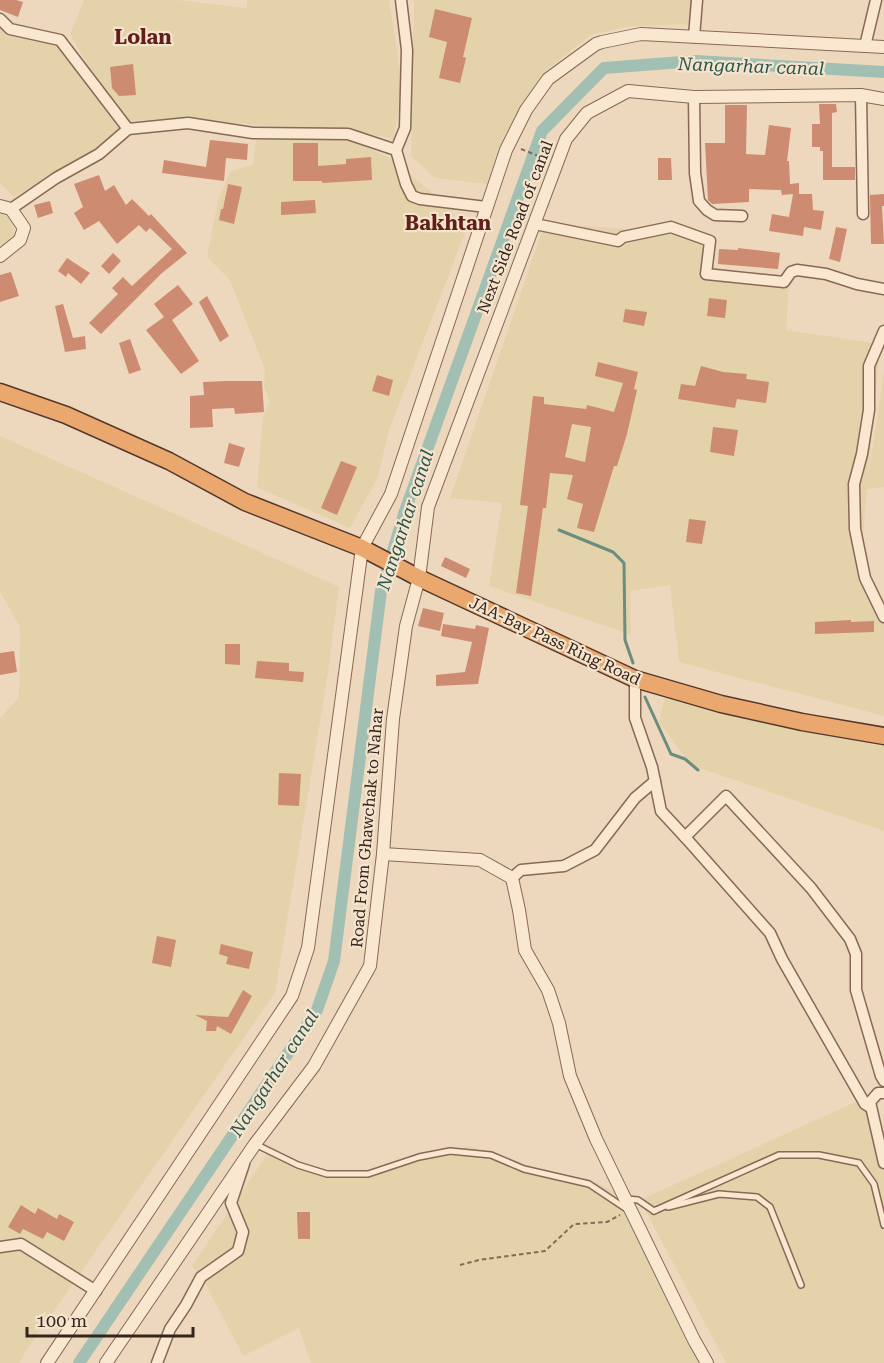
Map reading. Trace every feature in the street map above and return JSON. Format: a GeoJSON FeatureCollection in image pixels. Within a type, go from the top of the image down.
{"type":"FeatureCollection","features":[{"type":"Feature","properties":{"kind":"highway"},"geometry":{"type":"LineString","coordinates":[[0,392],[66,415],[169,461],[245,502],[362,548]]}},
{"type":"Feature","properties":{"kind":"highway","name":"JAA-Bay Pass Ring Road"},"geometry":{"type":"LineString","coordinates":[[362,548],[635,679],[721,704],[802,722],[884,736]]}},
{"type":"Feature","properties":{"kind":"street"},"geometry":{"type":"LineString","coordinates":[[400,0],[407,50],[405,128],[396,150],[411,196],[486,207]]}},
{"type":"Feature","properties":{"kind":"street"},"geometry":{"type":"LineString","coordinates":[[694,37],[697,0]]}},
{"type":"Feature","properties":{"kind":"street"},"geometry":{"type":"LineString","coordinates":[[865,46],[876,0]]}},
{"type":"Feature","properties":{"kind":"street"},"geometry":{"type":"LineString","coordinates":[[0,19],[10,29],[60,40],[128,129]]}},
{"type":"Feature","properties":{"kind":"street"},"geometry":{"type":"LineString","coordinates":[[47,1363],[292,996],[308,948],[362,548],[391,494],[506,150],[526,110],[548,79],[596,44],[641,34],[884,47]]}},
{"type":"Feature","properties":{"kind":"street","name":"Next Side Road of canal"},"geometry":{"type":"LineString","coordinates":[[413,574],[428,507],[566,139],[587,112],[628,91],[694,97],[861,95],[884,99]]}},
{"type":"Feature","properties":{"kind":"street"},"geometry":{"type":"LineString","coordinates":[[861,95],[863,214]]}},
{"type":"Feature","properties":{"kind":"street"},"geometry":{"type":"LineString","coordinates":[[694,97],[695,172],[699,201],[715,215],[742,216]]}},
{"type":"Feature","properties":{"kind":"street"},"geometry":{"type":"LineString","coordinates":[[0,256],[20,240],[24,228],[6,207],[99,154],[128,129],[188,123],[253,133],[348,134],[396,150]]}},
{"type":"Feature","properties":{"kind":"street"},"geometry":{"type":"LineString","coordinates":[[535,224],[618,241],[622,237],[671,227],[710,241],[706,274],[784,282],[791,272],[797,270],[826,274],[857,284],[884,289]]}},
{"type":"Feature","properties":{"kind":"street"},"geometry":{"type":"LineString","coordinates":[[884,331],[869,366],[869,410],[862,454],[854,484],[855,529],[865,578],[884,617]]}},
{"type":"Feature","properties":{"kind":"street","name":"Road From Ghawchak to Nahar"},"geometry":{"type":"LineString","coordinates":[[106,1363],[255,1144],[314,1066],[370,966],[383,854],[393,719],[413,574]]}},
{"type":"Feature","properties":{"kind":"street"},"geometry":{"type":"LineString","coordinates":[[635,679],[635,718],[652,767],[661,811],[770,933],[782,959],[865,1104],[870,1107]]}},
{"type":"Feature","properties":{"kind":"street"},"geometry":{"type":"LineString","coordinates":[[512,878],[521,870],[564,866],[595,850],[634,798],[655,781]]}},
{"type":"Feature","properties":{"kind":"street"},"geometry":{"type":"LineString","coordinates":[[685,837],[726,796],[811,888],[850,939],[856,954],[856,990],[884,1081]]}},
{"type":"Feature","properties":{"kind":"street"},"geometry":{"type":"LineString","coordinates":[[383,854],[480,860],[512,878],[525,950],[548,990],[559,1023],[570,1076],[626,1203],[693,1340],[707,1363]]}},
{"type":"Feature","properties":{"kind":"street"},"geometry":{"type":"LineString","coordinates":[[884,1093],[878,1093],[870,1102],[884,1163]]}},
{"type":"Feature","properties":{"kind":"street"},"geometry":{"type":"LineString","coordinates":[[157,1363],[170,1329],[201,1277],[238,1251],[243,1232],[231,1203],[246,1159]]}},
{"type":"Feature","properties":{"kind":"street"},"geometry":{"type":"LineString","coordinates":[[0,1247],[21,1244],[96,1291]]}},
{"type":"Feature","properties":{"kind":"lane"},"geometry":{"type":"LineString","coordinates":[[255,1144],[297,1166],[327,1174],[368,1174],[419,1157],[450,1151],[491,1155],[524,1169],[588,1184],[626,1203],[638,1200],[654,1211],[719,1194],[758,1197],[770,1207],[801,1285]]}},
{"type":"Feature","properties":{"kind":"lane"},"geometry":{"type":"LineString","coordinates":[[654,1211],[779,1155],[819,1155],[859,1163],[873,1184],[884,1225]]}},
{"type":"Feature","properties":{"kind":"path"},"geometry":{"type":"LineString","coordinates":[[516,147],[551,161]]}},
{"type":"Feature","properties":{"kind":"path"},"geometry":{"type":"LineString","coordinates":[[460,1265],[479,1260],[545,1251],[574,1224],[607,1222],[619,1216],[626,1203]]}},
{"type":"Feature","properties":{"kind":"shaded area"},"geometry":{"type":"Polygon","coordinates":[[[84,0],[177,0],[247,8],[247,0],[389,0],[403,88],[393,139],[349,129],[262,126],[191,118],[124,121],[70,34],[84,0]]]}},
{"type":"Feature","properties":{"kind":"shaded area"},"geometry":{"type":"Polygon","coordinates":[[[414,0],[698,0],[697,24],[630,26],[591,35],[545,71],[503,138],[487,184],[435,178],[411,156],[414,0]]]}},
{"type":"Feature","properties":{"kind":"shaded area"},"geometry":{"type":"Polygon","coordinates":[[[0,29],[7,35],[56,45],[119,129],[99,151],[14,197],[0,183],[0,29]]]}},
{"type":"Feature","properties":{"kind":"shaded area"},"geometry":{"type":"Polygon","coordinates":[[[303,135],[352,141],[388,157],[446,204],[466,230],[389,430],[378,477],[350,528],[257,487],[263,417],[270,403],[264,386],[265,370],[230,280],[207,257],[218,200],[230,172],[253,164],[256,140],[303,135]]]}},
{"type":"Feature","properties":{"kind":"shaded area"},"geometry":{"type":"Polygon","coordinates":[[[0,211],[8,218],[16,234],[0,247],[0,211]]]}},
{"type":"Feature","properties":{"kind":"shaded area"},"geometry":{"type":"Polygon","coordinates":[[[545,223],[705,235],[708,272],[789,283],[786,330],[880,344],[868,479],[884,371],[884,487],[867,489],[861,560],[877,588],[884,609],[884,716],[679,662],[670,585],[630,591],[631,635],[489,586],[502,503],[450,498],[545,223]]]}},
{"type":"Feature","properties":{"kind":"shaded area"},"geometry":{"type":"Polygon","coordinates":[[[0,436],[339,587],[328,673],[275,993],[20,1363],[0,1363],[0,718],[19,698],[20,627],[0,592],[0,436]]]}},
{"type":"Feature","properties":{"kind":"shaded area"},"geometry":{"type":"Polygon","coordinates":[[[665,697],[884,746],[884,831],[691,765],[659,722],[665,697]]]}},
{"type":"Feature","properties":{"kind":"shaded area"},"geometry":{"type":"Polygon","coordinates":[[[871,1095],[884,1150],[884,1363],[726,1363],[640,1200],[871,1095]]]}},
{"type":"Feature","properties":{"kind":"shaded area"},"geometry":{"type":"Polygon","coordinates":[[[469,1146],[523,1164],[598,1183],[632,1202],[714,1363],[311,1363],[299,1328],[243,1356],[205,1283],[192,1266],[268,1153],[318,1170],[358,1178],[413,1160],[469,1146]]]}},
{"type":"Feature","properties":{"kind":"building"},"geometry":{"type":"Polygon","coordinates":[[[0,0],[23,2],[18,17],[0,10],[0,0]]]}},
{"type":"Feature","properties":{"kind":"building"},"geometry":{"type":"Polygon","coordinates":[[[435,9],[472,18],[460,83],[439,78],[447,42],[429,37],[435,9]]]}},
{"type":"Feature","properties":{"kind":"building"},"geometry":{"type":"Polygon","coordinates":[[[133,64],[136,95],[119,96],[112,88],[110,67],[133,64]]]}},
{"type":"Feature","properties":{"kind":"building"},"geometry":{"type":"Polygon","coordinates":[[[819,104],[836,104],[837,112],[832,113],[832,167],[855,167],[855,180],[823,180],[823,151],[820,151],[820,147],[812,147],[812,124],[820,124],[819,104]]]}},
{"type":"Feature","properties":{"kind":"building"},"geometry":{"type":"Polygon","coordinates":[[[725,105],[747,105],[746,154],[765,155],[769,125],[791,128],[787,161],[789,161],[790,184],[799,183],[799,194],[812,194],[813,210],[824,211],[821,230],[804,227],[803,236],[769,231],[772,214],[789,217],[793,194],[782,195],[781,190],[749,189],[749,202],[712,204],[708,200],[705,143],[725,143],[725,105]]]}},
{"type":"Feature","properties":{"kind":"building"},"geometry":{"type":"Polygon","coordinates":[[[210,140],[248,144],[247,160],[226,158],[224,181],[162,173],[164,160],[206,167],[210,140]]]}},
{"type":"Feature","properties":{"kind":"building"},"geometry":{"type":"Polygon","coordinates":[[[293,143],[318,143],[318,166],[346,164],[346,159],[371,157],[372,180],[322,183],[322,181],[293,181],[293,143]]]}},
{"type":"Feature","properties":{"kind":"building"},"geometry":{"type":"Polygon","coordinates":[[[658,158],[671,158],[672,180],[658,180],[658,158]]]}},
{"type":"Feature","properties":{"kind":"building"},"geometry":{"type":"Polygon","coordinates":[[[99,175],[105,191],[114,185],[126,205],[132,199],[149,216],[151,214],[187,253],[162,273],[101,334],[89,323],[118,294],[112,288],[123,277],[132,286],[172,249],[150,228],[146,232],[139,225],[117,244],[99,221],[84,230],[74,213],[83,207],[74,184],[99,175]]]}},
{"type":"Feature","properties":{"kind":"building"},"geometry":{"type":"Polygon","coordinates":[[[228,184],[242,187],[234,224],[219,220],[228,184]]]}},
{"type":"Feature","properties":{"kind":"building"},"geometry":{"type":"Polygon","coordinates":[[[884,194],[884,206],[882,206],[884,244],[871,244],[870,195],[884,194]]]}},
{"type":"Feature","properties":{"kind":"building"},"geometry":{"type":"Polygon","coordinates":[[[315,200],[316,213],[281,215],[281,202],[315,200]]]}},
{"type":"Feature","properties":{"kind":"building"},"geometry":{"type":"Polygon","coordinates":[[[50,201],[53,213],[38,218],[34,205],[50,201]]]}},
{"type":"Feature","properties":{"kind":"building"},"geometry":{"type":"Polygon","coordinates":[[[836,227],[847,229],[840,262],[829,259],[836,227]]]}},
{"type":"Feature","properties":{"kind":"building"},"geometry":{"type":"Polygon","coordinates":[[[738,248],[780,253],[778,269],[718,264],[719,249],[738,250],[738,248]]]}},
{"type":"Feature","properties":{"kind":"building"},"geometry":{"type":"Polygon","coordinates":[[[113,253],[121,261],[109,274],[101,266],[113,253]]]}},
{"type":"Feature","properties":{"kind":"building"},"geometry":{"type":"Polygon","coordinates":[[[67,258],[90,273],[81,284],[68,273],[66,277],[58,271],[67,258]]]}},
{"type":"Feature","properties":{"kind":"building"},"geometry":{"type":"Polygon","coordinates":[[[11,272],[19,296],[0,302],[0,275],[11,272]]]}},
{"type":"Feature","properties":{"kind":"building"},"geometry":{"type":"Polygon","coordinates":[[[178,285],[193,304],[172,320],[199,361],[181,374],[146,330],[164,317],[154,304],[178,285]]]}},
{"type":"Feature","properties":{"kind":"building"},"geometry":{"type":"Polygon","coordinates":[[[207,296],[229,336],[220,342],[199,302],[207,296]]]}},
{"type":"Feature","properties":{"kind":"building"},"geometry":{"type":"Polygon","coordinates":[[[709,298],[727,300],[725,318],[707,316],[709,298]]]}},
{"type":"Feature","properties":{"kind":"building"},"geometry":{"type":"Polygon","coordinates":[[[63,304],[73,338],[85,336],[86,349],[65,352],[55,306],[63,304]]]}},
{"type":"Feature","properties":{"kind":"building"},"geometry":{"type":"Polygon","coordinates":[[[625,309],[647,312],[644,326],[623,322],[625,309]]]}},
{"type":"Feature","properties":{"kind":"building"},"geometry":{"type":"Polygon","coordinates":[[[130,339],[141,370],[129,374],[119,343],[130,339]]]}},
{"type":"Feature","properties":{"kind":"building"},"geometry":{"type":"Polygon","coordinates":[[[598,362],[638,372],[634,389],[637,390],[627,434],[617,466],[614,466],[594,532],[577,528],[583,504],[567,499],[573,475],[550,473],[531,596],[516,593],[528,506],[520,505],[533,396],[544,397],[544,404],[586,409],[587,405],[614,412],[623,383],[595,376],[598,362]],[[572,424],[565,457],[585,462],[591,427],[572,424]]]}},
{"type":"Feature","properties":{"kind":"building"},"geometry":{"type":"Polygon","coordinates":[[[701,366],[723,372],[747,374],[746,379],[769,382],[766,403],[737,399],[735,408],[678,399],[681,384],[695,386],[701,366]]]}},
{"type":"Feature","properties":{"kind":"building"},"geometry":{"type":"Polygon","coordinates":[[[377,375],[393,380],[389,396],[372,391],[377,375]]]}},
{"type":"Feature","properties":{"kind":"building"},"geometry":{"type":"Polygon","coordinates":[[[262,381],[264,412],[235,414],[234,408],[212,409],[213,427],[190,428],[190,396],[204,395],[203,382],[262,381]]]}},
{"type":"Feature","properties":{"kind":"building"},"geometry":{"type":"Polygon","coordinates":[[[713,427],[738,430],[734,456],[710,452],[713,427]]]}},
{"type":"Feature","properties":{"kind":"building"},"geometry":{"type":"Polygon","coordinates":[[[229,443],[245,448],[239,467],[224,463],[229,443]]]}},
{"type":"Feature","properties":{"kind":"building"},"geometry":{"type":"Polygon","coordinates":[[[341,461],[357,467],[337,515],[321,508],[341,461]]]}},
{"type":"Feature","properties":{"kind":"building"},"geometry":{"type":"Polygon","coordinates":[[[689,519],[706,521],[702,544],[686,542],[689,519]]]}},
{"type":"Feature","properties":{"kind":"building"},"geometry":{"type":"Polygon","coordinates":[[[445,557],[470,569],[466,578],[441,566],[445,557]]]}},
{"type":"Feature","properties":{"kind":"building"},"geometry":{"type":"Polygon","coordinates":[[[423,608],[444,613],[440,631],[418,626],[423,608]]]}},
{"type":"Feature","properties":{"kind":"building"},"geometry":{"type":"Polygon","coordinates":[[[851,620],[851,622],[874,621],[874,632],[815,634],[815,622],[851,620]]]}},
{"type":"Feature","properties":{"kind":"building"},"geometry":{"type":"Polygon","coordinates":[[[443,624],[475,629],[476,625],[489,628],[478,684],[436,686],[436,675],[465,672],[472,642],[441,636],[443,624]]]}},
{"type":"Feature","properties":{"kind":"building"},"geometry":{"type":"Polygon","coordinates":[[[225,644],[240,644],[240,665],[225,664],[225,644]]]}},
{"type":"Feature","properties":{"kind":"building"},"geometry":{"type":"Polygon","coordinates":[[[14,651],[17,672],[0,675],[0,653],[14,651]]]}},
{"type":"Feature","properties":{"kind":"building"},"geometry":{"type":"Polygon","coordinates":[[[257,661],[289,663],[289,671],[304,672],[303,682],[255,678],[257,661]]]}},
{"type":"Feature","properties":{"kind":"building"},"geometry":{"type":"Polygon","coordinates":[[[279,773],[301,774],[299,806],[278,805],[279,773]]]}},
{"type":"Feature","properties":{"kind":"building"},"geometry":{"type":"Polygon","coordinates":[[[157,936],[176,940],[171,967],[152,963],[157,936]]]}},
{"type":"Feature","properties":{"kind":"building"},"geometry":{"type":"Polygon","coordinates":[[[221,944],[253,952],[249,969],[226,964],[228,957],[219,954],[221,944]]]}},
{"type":"Feature","properties":{"kind":"building"},"geometry":{"type":"Polygon","coordinates":[[[243,990],[252,996],[231,1034],[217,1026],[216,1031],[206,1031],[207,1021],[195,1015],[228,1017],[243,990]]]}},
{"type":"Feature","properties":{"kind":"building"},"geometry":{"type":"Polygon","coordinates":[[[21,1205],[35,1214],[38,1208],[57,1219],[59,1214],[74,1222],[64,1241],[47,1232],[43,1239],[23,1229],[20,1234],[8,1227],[21,1205]]]}},
{"type":"Feature","properties":{"kind":"building"},"geometry":{"type":"Polygon","coordinates":[[[297,1212],[310,1212],[310,1239],[298,1239],[297,1212]]]}},
{"type":"Feature","properties":{"kind":"waterway","name":"Nangarhar canal"},"geometry":{"type":"LineString","coordinates":[[79,1363],[317,1010],[334,961],[381,591],[405,511],[542,131],[604,68],[695,61],[884,72]]}},
{"type":"Feature","properties":{"kind":"waterway"},"geometry":{"type":"LineString","coordinates":[[559,530],[613,552],[624,563],[625,640],[633,663]]}},
{"type":"Feature","properties":{"kind":"waterway"},"geometry":{"type":"LineString","coordinates":[[645,697],[671,754],[685,759],[698,770]]}},
{"type":"Feature","properties":{"kind":"district","name":"Lolan"},"geometry":{"type":"Point","coordinates":[143,37]}},
{"type":"Feature","properties":{"kind":"district","name":"Bakhtan"},"geometry":{"type":"Point","coordinates":[448,223]}}]}
